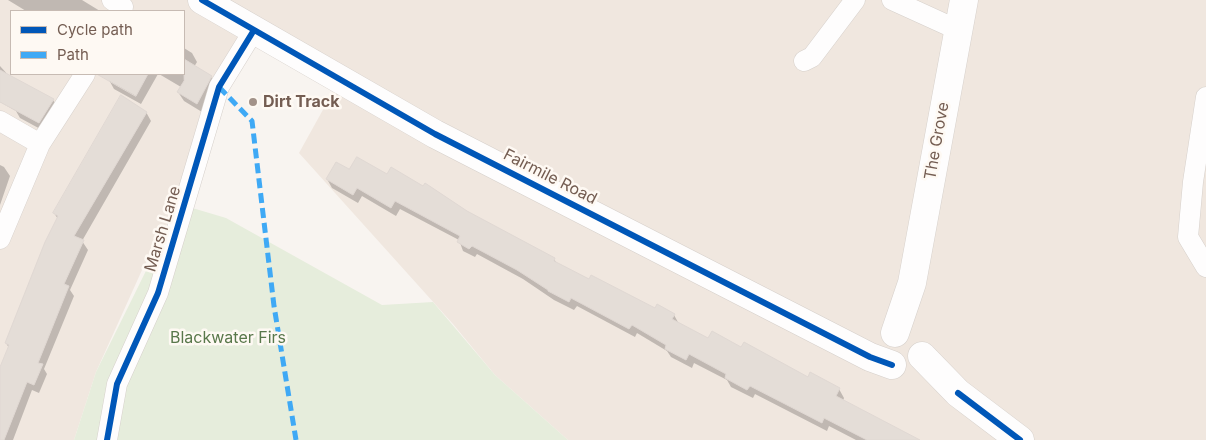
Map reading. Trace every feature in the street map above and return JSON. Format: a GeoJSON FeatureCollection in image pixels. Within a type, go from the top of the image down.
{"type":"FeatureCollection","features":[{"type":"Feature","properties":{"kind":"main road","name":"Fairmile Road"},"geometry":{"type":"LineString","coordinates":[[202,0],[436,134],[870,357],[903,350]]}},
{"type":"Feature","properties":{"kind":"main road","name":"The Grove"},"geometry":{"type":"LineString","coordinates":[[903,350],[912,283],[964,0]]}},
{"type":"Feature","properties":{"kind":"main road"},"geometry":{"type":"LineString","coordinates":[[903,350],[1020,440]]}},
{"type":"Feature","properties":{"kind":"street"},"geometry":{"type":"LineString","coordinates":[[804,62],[812,57],[855,0]]}},
{"type":"Feature","properties":{"kind":"street"},"geometry":{"type":"LineString","coordinates":[[892,0],[958,30]]}},
{"type":"Feature","properties":{"kind":"street","name":"Marsh Lane"},"geometry":{"type":"LineString","coordinates":[[108,440],[117,384],[158,293],[219,87],[254,30]]}},
{"type":"Feature","properties":{"kind":"street"},"geometry":{"type":"LineString","coordinates":[[0,240],[40,144],[84,75]]}},
{"type":"Feature","properties":{"kind":"street"},"geometry":{"type":"LineString","coordinates":[[1206,97],[1193,182],[1188,237],[1206,267]]}},
{"type":"Feature","properties":{"kind":"street"},"geometry":{"type":"LineString","coordinates":[[0,120],[40,144]]}},
{"type":"Feature","properties":{"kind":"shaded area"},"geometry":{"type":"Polygon","coordinates":[[[0,0],[1206,0],[1206,440],[568,440],[495,375],[453,324],[299,153],[340,79],[254,30],[219,87],[192,179],[142,270],[96,372],[74,440],[0,440],[0,0]]]}},
{"type":"Feature","properties":{"kind":"green space","name":"Blackwater Firs"},"geometry":{"type":"Polygon","coordinates":[[[179,204],[226,218],[382,305],[433,302],[495,375],[568,440],[74,440],[96,372],[179,204]]]}},
{"type":"Feature","properties":{"kind":"building"},"geometry":{"type":"Polygon","coordinates":[[[185,60],[212,76],[197,104],[177,92],[184,81],[185,60]]]}},
{"type":"Feature","properties":{"kind":"building"},"geometry":{"type":"Polygon","coordinates":[[[0,70],[54,99],[39,123],[0,102],[0,70]]]}},
{"type":"Feature","properties":{"kind":"building"},"geometry":{"type":"Polygon","coordinates":[[[99,75],[147,75],[136,96],[99,75]]]}},
{"type":"Feature","properties":{"kind":"building"},"geometry":{"type":"Polygon","coordinates":[[[121,95],[147,112],[74,236],[84,240],[64,284],[69,286],[38,363],[43,364],[34,385],[27,382],[4,440],[0,440],[0,367],[9,345],[5,343],[45,242],[58,216],[53,213],[121,95]]]}},
{"type":"Feature","properties":{"kind":"building"},"geometry":{"type":"Polygon","coordinates":[[[357,157],[387,174],[391,167],[423,186],[425,183],[467,211],[555,258],[554,261],[589,279],[591,275],[655,308],[657,304],[675,314],[672,319],[708,338],[712,331],[741,347],[744,342],[808,377],[810,372],[840,388],[836,396],[920,440],[867,440],[824,418],[822,423],[750,386],[747,390],[725,378],[726,374],[689,354],[686,360],[665,349],[666,345],[632,325],[629,329],[571,298],[569,302],[548,291],[517,270],[472,246],[469,249],[457,242],[460,236],[395,201],[391,208],[357,188],[353,195],[326,179],[336,162],[349,169],[357,157]]]}},
{"type":"Feature","properties":{"kind":"marked path"},"geometry":{"type":"LineString","coordinates":[[219,87],[252,121],[274,306],[296,440]]}},
{"type":"Feature","properties":{"kind":"cycle path"},"geometry":{"type":"LineString","coordinates":[[202,0],[435,134],[870,357],[892,365]]}},
{"type":"Feature","properties":{"kind":"cycle path"},"geometry":{"type":"LineString","coordinates":[[107,440],[117,384],[158,293],[219,87],[254,30]]}},
{"type":"Feature","properties":{"kind":"cycle path"},"geometry":{"type":"LineString","coordinates":[[958,393],[1020,440]]}},
{"type":"Feature","properties":{"kind":"place","name":"Dirt Track"},"geometry":{"type":"Point","coordinates":[253,102]}}]}
